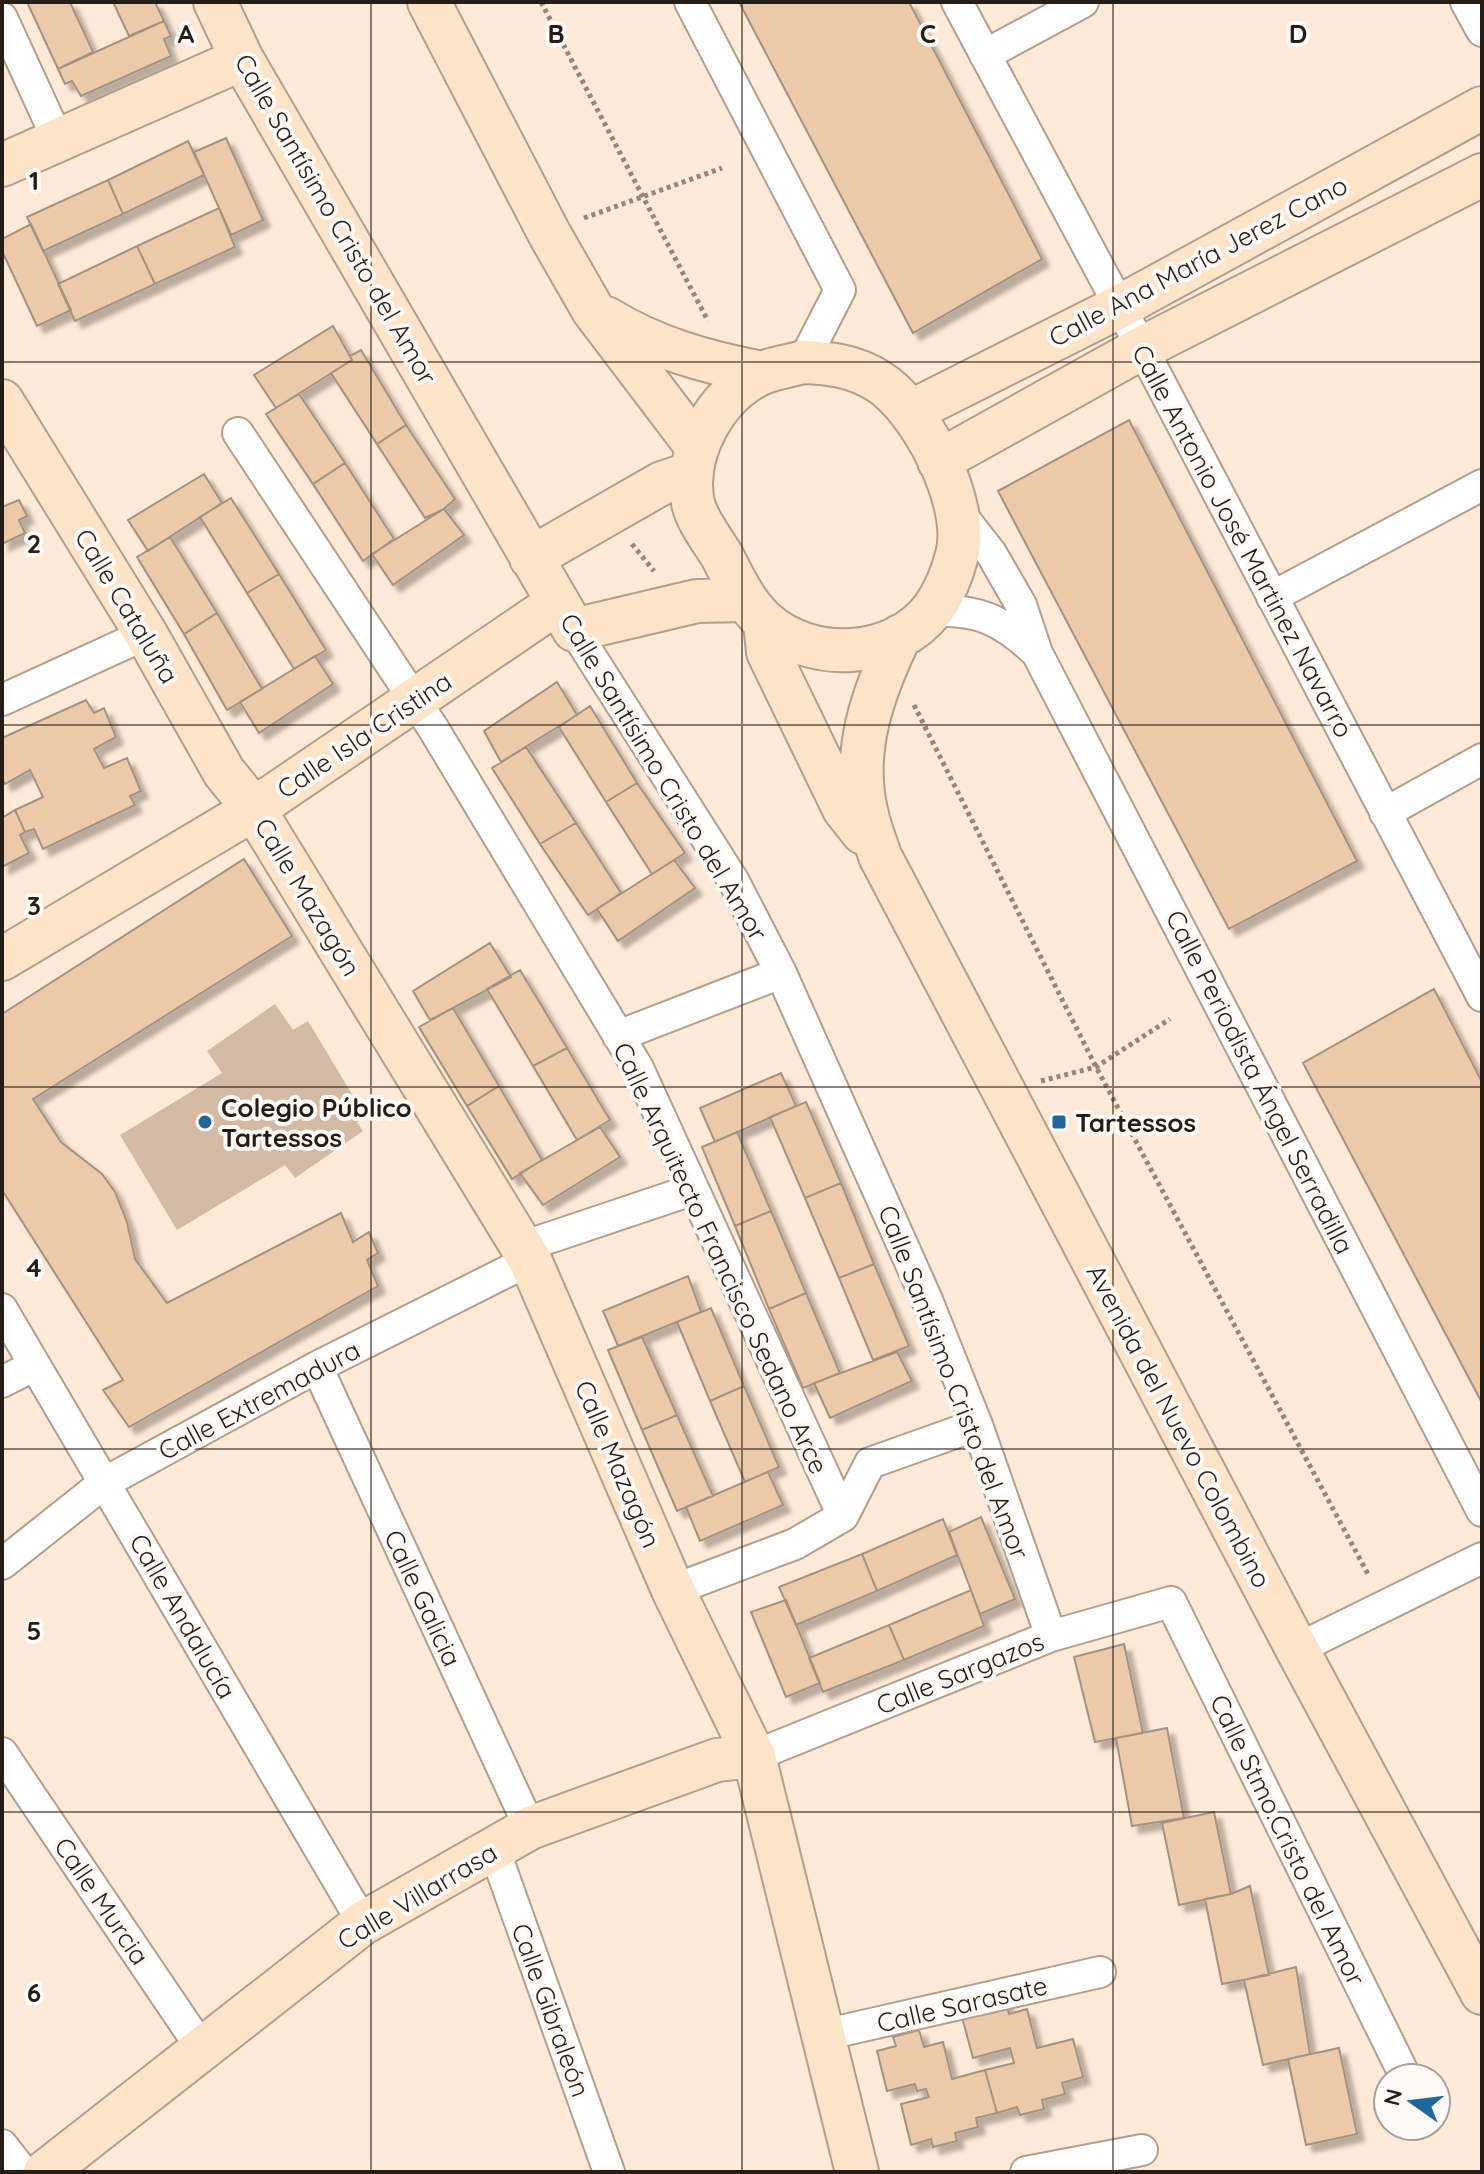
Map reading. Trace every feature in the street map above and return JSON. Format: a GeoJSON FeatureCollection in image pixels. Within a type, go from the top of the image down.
{"type":"FeatureCollection","features":[{"type":"Feature","properties":{"kind":"street","name":"Calle Santísimo Cristo del Amor"},"geometry":{"type":"LineString","coordinates":[[215,2],[242,59],[531,558],[733,880],[781,973],[927,1300],[977,1425],[1051,1636]]}},
{"type":"Feature","properties":{"kind":"street"},"geometry":{"type":"LineString","coordinates":[[429,2],[550,235],[593,310],[695,460]]}},
{"type":"Feature","properties":{"kind":"street"},"geometry":{"type":"LineString","coordinates":[[690,2],[840,290],[803,362]]}},
{"type":"Feature","properties":{"kind":"street","name":"Calle Antonio José Martinez Navarro"},"geometry":{"type":"LineString","coordinates":[[957,2],[1482,996]]}},
{"type":"Feature","properties":{"kind":"street"},"geometry":{"type":"LineString","coordinates":[[985,55],[1083,2]]}},
{"type":"Feature","properties":{"kind":"street"},"geometry":{"type":"LineString","coordinates":[[1466,2],[1482,31]]}},
{"type":"Feature","properties":{"kind":"street"},"geometry":{"type":"LineString","coordinates":[[2,18],[58,140]]}},
{"type":"Feature","properties":{"kind":"street"},"geometry":{"type":"LineString","coordinates":[[2,165],[242,59]]}},
{"type":"Feature","properties":{"kind":"street","name":"Calle Ana María Jerez Cano"},"geometry":{"type":"LineString","coordinates":[[912,411],[1119,307],[1482,108]]}},
{"type":"Feature","properties":{"kind":"street","name":"Calle Ana María Jerez Cano"},"geometry":{"type":"LineString","coordinates":[[939,461],[1142,348],[1482,175]]}},
{"type":"Feature","properties":{"kind":"street"},"geometry":{"type":"LineString","coordinates":[[593,310],[632,334],[673,352],[762,373]]}},
{"type":"Feature","properties":{"kind":"street"},"geometry":{"type":"LineString","coordinates":[[803,362],[830,363],[856,370],[881,382],[912,411],[939,461],[958,511],[959,547],[950,581],[916,624],[874,647],[845,651],[816,649],[789,638],[755,611],[693,505],[695,460],[712,417],[734,392],[762,373],[803,362]]}},
{"type":"Feature","properties":{"kind":"street","name":"Calle Cataluña"},"geometry":{"type":"LineString","coordinates":[[2,401],[146,634],[224,772],[254,809]]}},
{"type":"Feature","properties":{"kind":"street","name":"Calle Arquitecto Francisco Sedano Arce"},"geometry":{"type":"LineString","coordinates":[[238,433],[433,728],[638,1068],[843,1516]]}},
{"type":"Feature","properties":{"kind":"street"},"geometry":{"type":"LineString","coordinates":[[531,558],[662,483],[695,460]]}},
{"type":"Feature","properties":{"kind":"street"},"geometry":{"type":"LineString","coordinates":[[1272,597],[1482,485]]}},
{"type":"Feature","properties":{"kind":"street","name":"Calle Periodista Ángel Serradilla"},"geometry":{"type":"LineString","coordinates":[[958,511],[991,553],[1021,605],[1037,653],[1482,1511]]}},
{"type":"Feature","properties":{"kind":"street"},"geometry":{"type":"LineString","coordinates":[[566,616],[697,601],[755,611]]}},
{"type":"Feature","properties":{"kind":"street","name":"Calle Periodista Ángel Serradilla"},"geometry":{"type":"LineString","coordinates":[[916,624],[960,610],[989,618],[1015,633],[1037,653]]}},
{"type":"Feature","properties":{"kind":"street","name":"Avenida del Nuevo Colombino"},"geometry":{"type":"LineString","coordinates":[[755,611],[768,652],[844,809],[880,856]]}},
{"type":"Feature","properties":{"kind":"street","name":"Calle Isla Cristina"},"geometry":{"type":"LineString","coordinates":[[2,959],[254,809],[414,700],[566,616]]}},
{"type":"Feature","properties":{"kind":"street","name":"Avenida del Nuevo Colombino"},"geometry":{"type":"LineString","coordinates":[[916,624],[879,679],[866,723],[861,768],[866,813],[880,856],[1297,1649],[1478,1972]]}},
{"type":"Feature","properties":{"kind":"street"},"geometry":{"type":"LineString","coordinates":[[2,700],[146,634]]}},
{"type":"Feature","properties":{"kind":"street"},"geometry":{"type":"LineString","coordinates":[[1385,813],[1482,759]]}},
{"type":"Feature","properties":{"kind":"street","name":"Calle Mazagón"},"geometry":{"type":"LineString","coordinates":[[254,809],[526,1254],[673,1590],[754,1756],[857,2172]]}},
{"type":"Feature","properties":{"kind":"street"},"geometry":{"type":"LineString","coordinates":[[618,1036],[781,973]]}},
{"type":"Feature","properties":{"kind":"street","name":"Calle Extremadura"},"geometry":{"type":"LineString","coordinates":[[2,1564],[104,1483],[317,1367],[526,1254],[692,1190]]}},
{"type":"Feature","properties":{"kind":"street","name":"Calle Andalucía"},"geometry":{"type":"LineString","coordinates":[[2,1309],[363,1923]]}},
{"type":"Feature","properties":{"kind":"street"},"geometry":{"type":"LineString","coordinates":[[2,1382],[35,1365]]}},
{"type":"Feature","properties":{"kind":"street","name":"Calle Galicia"},"geometry":{"type":"LineString","coordinates":[[317,1367],[530,1828]]}},
{"type":"Feature","properties":{"kind":"street"},"geometry":{"type":"LineString","coordinates":[[673,1590],[795,1544],[843,1516],[870,1463],[977,1425]]}},
{"type":"Feature","properties":{"kind":"street"},"geometry":{"type":"LineString","coordinates":[[1297,1649],[1482,1558]]}},
{"type":"Feature","properties":{"kind":"street","name":"Calle Sargazos"},"geometry":{"type":"LineString","coordinates":[[754,1756],[1051,1636],[1171,1602]]}},
{"type":"Feature","properties":{"kind":"street","name":"Calle Stmo.Cristo del Amor"},"geometry":{"type":"LineString","coordinates":[[1171,1602],[1398,2062]]}},
{"type":"Feature","properties":{"kind":"street","name":"Calle Murcia"},"geometry":{"type":"LineString","coordinates":[[2,1753],[202,2049]]}},
{"type":"Feature","properties":{"kind":"street","name":"Calle Villarrasa"},"geometry":{"type":"LineString","coordinates":[[45,2172],[363,1923],[530,1828],[717,1760],[754,1756]]}},
{"type":"Feature","properties":{"kind":"street","name":"Calle Gibraleón"},"geometry":{"type":"LineString","coordinates":[[494,1849],[609,2172]]}},
{"type":"Feature","properties":{"kind":"street","name":"Calle Sarasate"},"geometry":{"type":"LineString","coordinates":[[823,2035],[1100,1972]]}},
{"type":"Feature","properties":{"kind":"street"},"geometry":{"type":"LineString","coordinates":[[2,2145],[23,2172]]}},
{"type":"Feature","properties":{"kind":"street"},"geometry":{"type":"LineString","coordinates":[[1026,2172],[1142,2150]]}},
{"type":"Feature","properties":{"kind":"path"},"geometry":{"type":"LineString","coordinates":[[541,2],[714,333]]}},
{"type":"Feature","properties":{"kind":"path"},"geometry":{"type":"LineString","coordinates":[[577,220],[722,168]]}},
{"type":"Feature","properties":{"kind":"path"},"geometry":{"type":"LineString","coordinates":[[630,541],[659,578]]}},
{"type":"Feature","properties":{"kind":"path"},"geometry":{"type":"LineString","coordinates":[[909,693],[1096,1067],[1369,1576]]}},
{"type":"Feature","properties":{"kind":"path"},"geometry":{"type":"LineString","coordinates":[[1029,1084],[1096,1067],[1170,1019]]}},
{"type":"Feature","properties":{"kind":"shaded area"},"geometry":{"type":"Polygon","coordinates":[[[275,1004],[293,1030],[308,1021],[365,1116],[357,1122],[363,1131],[295,1178],[285,1165],[177,1230],[120,1135],[222,1073],[207,1051],[275,1004]]]}},
{"type":"Feature","properties":{"kind":"building"},"geometry":{"type":"Polygon","coordinates":[[[27,2],[70,2],[93,52],[58,69],[27,2]]]}},
{"type":"Feature","properties":{"kind":"building"},"geometry":{"type":"Polygon","coordinates":[[[113,2],[155,2],[164,21],[129,36],[113,2]]]}},
{"type":"Feature","properties":{"kind":"building"},"geometry":{"type":"Polygon","coordinates":[[[739,2],[909,2],[1042,259],[913,333],[739,2]]]}},
{"type":"Feature","properties":{"kind":"building"},"geometry":{"type":"Polygon","coordinates":[[[164,21],[171,36],[164,39],[171,56],[81,96],[72,81],[65,84],[58,69],[164,21]]]}},
{"type":"Feature","properties":{"kind":"building"},"geometry":{"type":"Polygon","coordinates":[[[226,138],[263,220],[231,235],[194,152],[226,138]]]}},
{"type":"Feature","properties":{"kind":"building"},"geometry":{"type":"Polygon","coordinates":[[[188,141],[204,175],[123,214],[108,180],[188,141]]]}},
{"type":"Feature","properties":{"kind":"building"},"geometry":{"type":"Polygon","coordinates":[[[108,180],[123,214],[43,251],[27,217],[108,180]]]}},
{"type":"Feature","properties":{"kind":"building"},"geometry":{"type":"Polygon","coordinates":[[[219,208],[235,247],[155,284],[137,246],[219,208]]]}},
{"type":"Feature","properties":{"kind":"building"},"geometry":{"type":"Polygon","coordinates":[[[31,224],[71,310],[37,326],[2,251],[2,239],[31,224]]]}},
{"type":"Feature","properties":{"kind":"building"},"geometry":{"type":"Polygon","coordinates":[[[137,246],[155,284],[75,321],[58,284],[137,246]]]}},
{"type":"Feature","properties":{"kind":"building"},"geometry":{"type":"Polygon","coordinates":[[[333,326],[352,360],[276,408],[254,375],[333,326]]]}},
{"type":"Feature","properties":{"kind":"building"},"geometry":{"type":"Polygon","coordinates":[[[361,350],[406,425],[377,444],[331,373],[352,360],[350,356],[361,350]]]}},
{"type":"Feature","properties":{"kind":"building"},"geometry":{"type":"Polygon","coordinates":[[[299,394],[345,463],[313,484],[266,414],[299,394]]]}},
{"type":"Feature","properties":{"kind":"building"},"geometry":{"type":"Polygon","coordinates":[[[1129,420],[1357,861],[1229,929],[998,491],[1129,420]]]}},
{"type":"Feature","properties":{"kind":"building"},"geometry":{"type":"Polygon","coordinates":[[[406,425],[455,499],[444,509],[425,518],[377,444],[406,425]]]}},
{"type":"Feature","properties":{"kind":"building"},"geometry":{"type":"Polygon","coordinates":[[[345,463],[394,539],[363,561],[313,484],[345,463]]]}},
{"type":"Feature","properties":{"kind":"building"},"geometry":{"type":"Polygon","coordinates":[[[204,474],[222,503],[148,551],[128,520],[204,474]]]}},
{"type":"Feature","properties":{"kind":"building"},"geometry":{"type":"Polygon","coordinates":[[[231,498],[279,574],[247,593],[200,517],[231,498]]]}},
{"type":"Feature","properties":{"kind":"building"},"geometry":{"type":"Polygon","coordinates":[[[19,500],[27,516],[19,520],[25,533],[2,544],[2,507],[19,500]]]}},
{"type":"Feature","properties":{"kind":"building"},"geometry":{"type":"Polygon","coordinates":[[[444,509],[464,535],[393,585],[372,554],[444,509]]]}},
{"type":"Feature","properties":{"kind":"building"},"geometry":{"type":"Polygon","coordinates":[[[170,537],[217,613],[184,634],[137,557],[170,537]]]}},
{"type":"Feature","properties":{"kind":"building"},"geometry":{"type":"Polygon","coordinates":[[[279,574],[326,650],[294,669],[247,593],[279,574]]]}},
{"type":"Feature","properties":{"kind":"building"},"geometry":{"type":"Polygon","coordinates":[[[217,613],[262,689],[227,710],[184,634],[217,613]]]}},
{"type":"Feature","properties":{"kind":"building"},"geometry":{"type":"Polygon","coordinates":[[[315,656],[333,684],[259,733],[240,702],[315,656]]]}},
{"type":"Feature","properties":{"kind":"building"},"geometry":{"type":"Polygon","coordinates":[[[557,682],[577,715],[501,762],[484,731],[557,682]]]}},
{"type":"Feature","properties":{"kind":"building"},"geometry":{"type":"Polygon","coordinates":[[[86,700],[94,713],[104,708],[116,737],[94,749],[104,768],[127,758],[141,791],[130,796],[135,805],[43,849],[34,829],[25,832],[15,810],[43,797],[30,770],[5,784],[2,779],[2,738],[86,700]]]}},
{"type":"Feature","properties":{"kind":"building"},"geometry":{"type":"Polygon","coordinates":[[[590,706],[637,783],[606,802],[559,727],[590,706]]]}},
{"type":"Feature","properties":{"kind":"building"},"geometry":{"type":"Polygon","coordinates":[[[526,747],[576,823],[540,844],[492,768],[526,747]]]}},
{"type":"Feature","properties":{"kind":"building"},"geometry":{"type":"Polygon","coordinates":[[[637,783],[685,853],[652,874],[606,802],[637,783]]]}},
{"type":"Feature","properties":{"kind":"building"},"geometry":{"type":"Polygon","coordinates":[[[15,810],[25,832],[20,835],[29,853],[2,867],[2,818],[15,810]]]}},
{"type":"Feature","properties":{"kind":"building"},"geometry":{"type":"Polygon","coordinates":[[[576,823],[621,893],[588,915],[540,844],[576,823]]]}},
{"type":"Feature","properties":{"kind":"building"},"geometry":{"type":"Polygon","coordinates":[[[244,859],[292,936],[33,1099],[61,1142],[102,1174],[115,1192],[127,1222],[135,1259],[167,1303],[341,1213],[353,1242],[369,1232],[378,1253],[367,1260],[378,1286],[129,1427],[103,1390],[123,1380],[2,1190],[2,1014],[244,859]]]}},
{"type":"Feature","properties":{"kind":"building"},"geometry":{"type":"Polygon","coordinates":[[[674,860],[695,888],[618,941],[597,909],[674,860]]]}},
{"type":"Feature","properties":{"kind":"building"},"geometry":{"type":"Polygon","coordinates":[[[490,943],[511,977],[430,1020],[413,991],[490,943]]]}},
{"type":"Feature","properties":{"kind":"building"},"geometry":{"type":"Polygon","coordinates":[[[520,970],[567,1048],[533,1066],[487,989],[520,970]]]}},
{"type":"Feature","properties":{"kind":"building"},"geometry":{"type":"Polygon","coordinates":[[[1434,989],[1482,1082],[1482,1403],[1303,1063],[1434,989]]]}},
{"type":"Feature","properties":{"kind":"building"},"geometry":{"type":"Polygon","coordinates":[[[453,1008],[499,1086],[467,1106],[419,1027],[453,1008]]]}},
{"type":"Feature","properties":{"kind":"building"},"geometry":{"type":"Polygon","coordinates":[[[567,1048],[610,1120],[577,1140],[533,1066],[567,1048]]]}},
{"type":"Feature","properties":{"kind":"building"},"geometry":{"type":"Polygon","coordinates":[[[781,1073],[796,1106],[715,1142],[700,1108],[781,1073]]]}},
{"type":"Feature","properties":{"kind":"building"},"geometry":{"type":"Polygon","coordinates":[[[499,1086],[542,1160],[512,1179],[467,1106],[499,1086]]]}},
{"type":"Feature","properties":{"kind":"building"},"geometry":{"type":"Polygon","coordinates":[[[806,1102],[841,1183],[805,1198],[770,1117],[806,1102]]]}},
{"type":"Feature","properties":{"kind":"building"},"geometry":{"type":"Polygon","coordinates":[[[600,1127],[620,1157],[543,1205],[520,1173],[600,1127]]]}},
{"type":"Feature","properties":{"kind":"building"},"geometry":{"type":"Polygon","coordinates":[[[737,1132],[771,1211],[735,1226],[702,1147],[737,1132]]]}},
{"type":"Feature","properties":{"kind":"building"},"geometry":{"type":"Polygon","coordinates":[[[841,1183],[874,1264],[839,1278],[805,1198],[841,1183]]]}},
{"type":"Feature","properties":{"kind":"building"},"geometry":{"type":"Polygon","coordinates":[[[771,1211],[806,1293],[769,1309],[735,1226],[771,1211]]]}},
{"type":"Feature","properties":{"kind":"building"},"geometry":{"type":"Polygon","coordinates":[[[874,1264],[909,1346],[873,1360],[839,1278],[874,1264]]]}},
{"type":"Feature","properties":{"kind":"building"},"geometry":{"type":"Polygon","coordinates":[[[688,1276],[701,1312],[618,1346],[603,1311],[688,1276]]]}},
{"type":"Feature","properties":{"kind":"building"},"geometry":{"type":"Polygon","coordinates":[[[806,1293],[840,1373],[803,1388],[769,1309],[806,1293]]]}},
{"type":"Feature","properties":{"kind":"building"},"geometry":{"type":"Polygon","coordinates":[[[711,1308],[744,1386],[710,1401],[677,1322],[711,1308]]]}},
{"type":"Feature","properties":{"kind":"building"},"geometry":{"type":"Polygon","coordinates":[[[642,1337],[677,1415],[642,1430],[608,1350],[642,1337]]]}},
{"type":"Feature","properties":{"kind":"building"},"geometry":{"type":"Polygon","coordinates":[[[897,1352],[912,1381],[830,1418],[814,1383],[897,1352]]]}},
{"type":"Feature","properties":{"kind":"building"},"geometry":{"type":"Polygon","coordinates":[[[744,1386],[779,1467],[745,1482],[710,1401],[744,1386]]]}},
{"type":"Feature","properties":{"kind":"building"},"geometry":{"type":"Polygon","coordinates":[[[677,1415],[713,1496],[677,1511],[642,1430],[677,1415]]]}},
{"type":"Feature","properties":{"kind":"building"},"geometry":{"type":"Polygon","coordinates":[[[768,1472],[783,1505],[700,1541],[686,1507],[768,1472]]]}},
{"type":"Feature","properties":{"kind":"building"},"geometry":{"type":"Polygon","coordinates":[[[981,1517],[1015,1599],[980,1614],[949,1532],[981,1517]]]}},
{"type":"Feature","properties":{"kind":"building"},"geometry":{"type":"Polygon","coordinates":[[[943,1519],[957,1555],[877,1591],[862,1554],[943,1519]]]}},
{"type":"Feature","properties":{"kind":"building"},"geometry":{"type":"Polygon","coordinates":[[[862,1554],[877,1591],[796,1625],[779,1587],[862,1554]]]}},
{"type":"Feature","properties":{"kind":"building"},"geometry":{"type":"Polygon","coordinates":[[[971,1590],[984,1626],[904,1660],[889,1625],[971,1590]]]}},
{"type":"Feature","properties":{"kind":"building"},"geometry":{"type":"Polygon","coordinates":[[[786,1600],[820,1683],[786,1697],[751,1612],[786,1600]]]}},
{"type":"Feature","properties":{"kind":"building"},"geometry":{"type":"Polygon","coordinates":[[[889,1625],[904,1660],[823,1692],[809,1658],[889,1625]]]}},
{"type":"Feature","properties":{"kind":"building"},"geometry":{"type":"Polygon","coordinates":[[[1124,1644],[1143,1733],[1095,1742],[1074,1657],[1124,1644]]]}},
{"type":"Feature","properties":{"kind":"building"},"geometry":{"type":"Polygon","coordinates":[[[1167,1728],[1184,1818],[1132,1826],[1116,1738],[1167,1728]]]}},
{"type":"Feature","properties":{"kind":"building"},"geometry":{"type":"Polygon","coordinates":[[[1214,1812],[1231,1894],[1179,1905],[1162,1823],[1214,1812]]]}},
{"type":"Feature","properties":{"kind":"building"},"geometry":{"type":"Polygon","coordinates":[[[1250,1886],[1269,1975],[1222,1984],[1205,1899],[1231,1894],[1250,1886]]]}},
{"type":"Feature","properties":{"kind":"building"},"geometry":{"type":"Polygon","coordinates":[[[1296,1967],[1310,2054],[1263,2065],[1244,1980],[1296,1967]]]}},
{"type":"Feature","properties":{"kind":"building"},"geometry":{"type":"Polygon","coordinates":[[[1004,1997],[1009,2014],[1027,2009],[1037,2048],[1073,2039],[1083,2077],[1062,2083],[1065,2094],[1042,2100],[1044,2109],[1020,2115],[1017,2107],[997,2113],[985,2070],[1014,2063],[1010,2048],[973,2058],[962,2017],[1004,1997]]]}},
{"type":"Feature","properties":{"kind":"building"},"geometry":{"type":"Polygon","coordinates":[[[919,2030],[924,2047],[943,2042],[952,2079],[985,2070],[997,2113],[976,2118],[978,2127],[955,2133],[957,2141],[933,2147],[931,2139],[911,2145],[901,2104],[929,2097],[926,2089],[917,2091],[915,2084],[887,2091],[877,2051],[896,2046],[893,2037],[919,2030]]]}},
{"type":"Feature","properties":{"kind":"building"},"geometry":{"type":"Polygon","coordinates":[[[1339,2048],[1357,2134],[1306,2145],[1288,2059],[1339,2048]]]}},
{"type":"Feature","properties":{"kind":"place","name":"Colegio Público Tartessos"},"geometry":{"type":"Point","coordinates":[205,1122]}},
{"type":"Feature","properties":{"kind":"place","name":"Tartessos"},"geometry":{"type":"Point","coordinates":[1059,1122]}}]}
